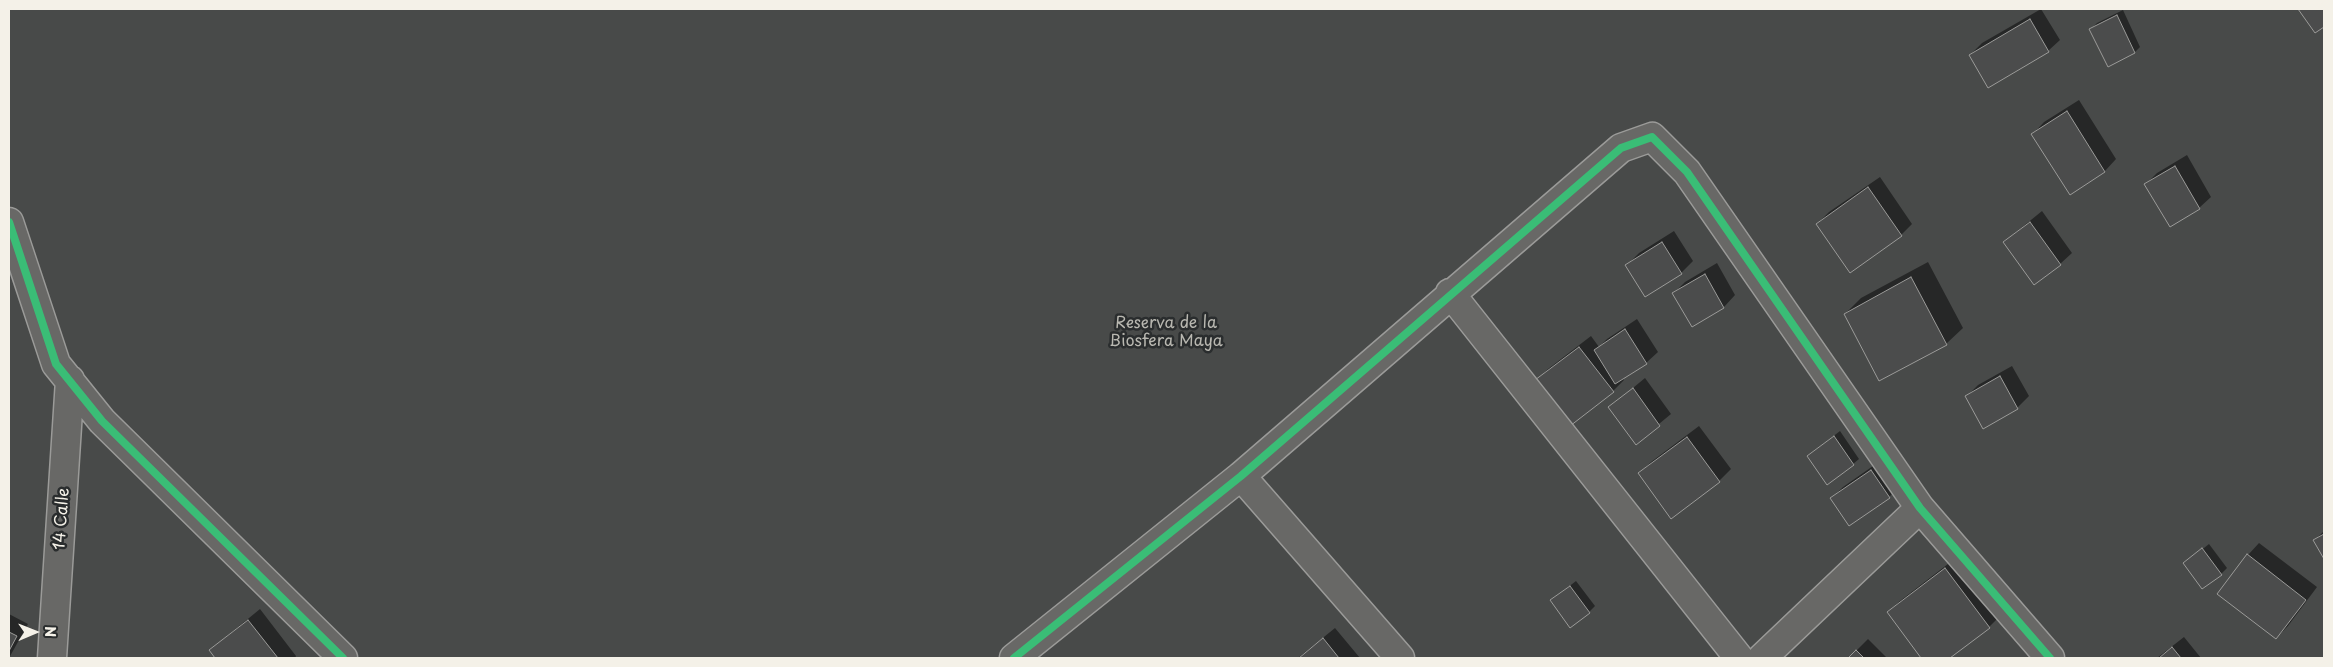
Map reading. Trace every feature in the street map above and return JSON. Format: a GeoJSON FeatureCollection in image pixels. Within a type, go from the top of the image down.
{"type":"FeatureCollection","features":[{"type":"Feature","properties":{"kind":"street"},"geometry":{"type":"LineString","coordinates":[[1014,658],[1241,476],[1450,293],[1620,148],[1652,137],[1686,172],[1920,508],[2050,658]]}},
{"type":"Feature","properties":{"kind":"street"},"geometry":{"type":"LineString","coordinates":[[9,222],[56,364],[102,421],[343,658]]}},
{"type":"Feature","properties":{"kind":"street"},"geometry":{"type":"LineString","coordinates":[[1450,293],[1740,658]]}},
{"type":"Feature","properties":{"kind":"street","name":"14 Calle"},"geometry":{"type":"LineString","coordinates":[[52,658],[70,380]]}},
{"type":"Feature","properties":{"kind":"street"},"geometry":{"type":"LineString","coordinates":[[1241,476],[1400,658]]}},
{"type":"Feature","properties":{"kind":"street"},"geometry":{"type":"LineString","coordinates":[[1762,658],[1920,508]]}},
{"type":"Feature","properties":{"kind":"green space","name":"Reserva de la Biosfera Maya"},"geometry":{"type":"Polygon","coordinates":[[[9,9],[2324,9],[2324,658],[9,658],[9,9]]]}},
{"type":"Feature","properties":{"kind":"building"},"geometry":{"type":"Polygon","coordinates":[[[2298,9],[2324,9],[2324,27],[2315,33],[2298,9]]]}},
{"type":"Feature","properties":{"kind":"building"},"geometry":{"type":"Polygon","coordinates":[[[2117,15],[2135,53],[2108,67],[2089,29],[2117,15]]]}},
{"type":"Feature","properties":{"kind":"building"},"geometry":{"type":"Polygon","coordinates":[[[2030,19],[2049,52],[1988,88],[1969,55],[2030,19]]]}},
{"type":"Feature","properties":{"kind":"building"},"geometry":{"type":"Polygon","coordinates":[[[2067,111],[2105,172],[2070,195],[2031,134],[2067,111]]]}},
{"type":"Feature","properties":{"kind":"building"},"geometry":{"type":"Polygon","coordinates":[[[2175,166],[2200,209],[2170,227],[2144,184],[2175,166]]]}},
{"type":"Feature","properties":{"kind":"building"},"geometry":{"type":"Polygon","coordinates":[[[1868,187],[1902,236],[1850,273],[1816,224],[1868,187]]]}},
{"type":"Feature","properties":{"kind":"building"},"geometry":{"type":"Polygon","coordinates":[[[2030,222],[2061,265],[2034,285],[2003,242],[2030,222]]]}},
{"type":"Feature","properties":{"kind":"building"},"geometry":{"type":"Polygon","coordinates":[[[1662,242],[1682,274],[1645,297],[1625,265],[1662,242]]]}},
{"type":"Feature","properties":{"kind":"building"},"geometry":{"type":"Polygon","coordinates":[[[1705,274],[1724,308],[1692,327],[1672,293],[1705,274]]]}},
{"type":"Feature","properties":{"kind":"building"},"geometry":{"type":"Polygon","coordinates":[[[1911,277],[1947,345],[1879,381],[1844,314],[1911,277]]]}},
{"type":"Feature","properties":{"kind":"building"},"geometry":{"type":"Polygon","coordinates":[[[1625,329],[1647,364],[1615,384],[1594,350],[1625,329]]]}},
{"type":"Feature","properties":{"kind":"building"},"geometry":{"type":"Polygon","coordinates":[[[1579,347],[1614,392],[1570,426],[1535,380],[1579,347]]]}},
{"type":"Feature","properties":{"kind":"building"},"geometry":{"type":"Polygon","coordinates":[[[2000,376],[2018,409],[1983,429],[1965,396],[2000,376]]]}},
{"type":"Feature","properties":{"kind":"building"},"geometry":{"type":"Polygon","coordinates":[[[1633,388],[1660,426],[1636,445],[1608,407],[1633,388]]]}},
{"type":"Feature","properties":{"kind":"building"},"geometry":{"type":"Polygon","coordinates":[[[1834,436],[1854,465],[1827,485],[1807,456],[1834,436]]]}},
{"type":"Feature","properties":{"kind":"building"},"geometry":{"type":"Polygon","coordinates":[[[1687,437],[1720,482],[1671,519],[1638,473],[1687,437]]]}},
{"type":"Feature","properties":{"kind":"building"},"geometry":{"type":"Polygon","coordinates":[[[1871,470],[1890,498],[1849,526],[1830,498],[1871,470]]]}},
{"type":"Feature","properties":{"kind":"building"},"geometry":{"type":"Polygon","coordinates":[[[2324,534],[2324,559],[2313,540],[2324,534]]]}},
{"type":"Feature","properties":{"kind":"building"},"geometry":{"type":"Polygon","coordinates":[[[2202,548],[2222,575],[2202,589],[2183,563],[2202,548]]]}},
{"type":"Feature","properties":{"kind":"building"},"geometry":{"type":"Polygon","coordinates":[[[2247,554],[2306,600],[2276,639],[2217,594],[2247,554]]]}},
{"type":"Feature","properties":{"kind":"building"},"geometry":{"type":"Polygon","coordinates":[[[1945,568],[1990,628],[1950,658],[1921,658],[1887,612],[1945,568]]]}},
{"type":"Feature","properties":{"kind":"building"},"geometry":{"type":"Polygon","coordinates":[[[1570,586],[1590,613],[1570,628],[1550,600],[1570,586]]]}},
{"type":"Feature","properties":{"kind":"building"},"geometry":{"type":"Polygon","coordinates":[[[248,620],[278,658],[215,658],[209,650],[248,620]]]}},
{"type":"Feature","properties":{"kind":"building"},"geometry":{"type":"Polygon","coordinates":[[[9,632],[17,636],[9,651],[9,632]]]}},
{"type":"Feature","properties":{"kind":"building"},"geometry":{"type":"Polygon","coordinates":[[[1323,638],[1339,658],[1299,658],[1323,638]]]}},
{"type":"Feature","properties":{"kind":"building"},"geometry":{"type":"Polygon","coordinates":[[[2172,647],[2181,658],[2159,658],[2172,647]]]}},
{"type":"Feature","properties":{"kind":"building"},"geometry":{"type":"Polygon","coordinates":[[[1856,650],[1864,658],[1848,658],[1856,650]]]}},
{"type":"Feature","properties":{"kind":"cycle path"},"geometry":{"type":"LineString","coordinates":[[1014,658],[1241,476],[1621,148],[1652,137],[1687,172],[1920,508],[2050,658]]}},
{"type":"Feature","properties":{"kind":"cycle path"},"geometry":{"type":"LineString","coordinates":[[9,222],[56,364],[102,421],[343,658]]}}]}
